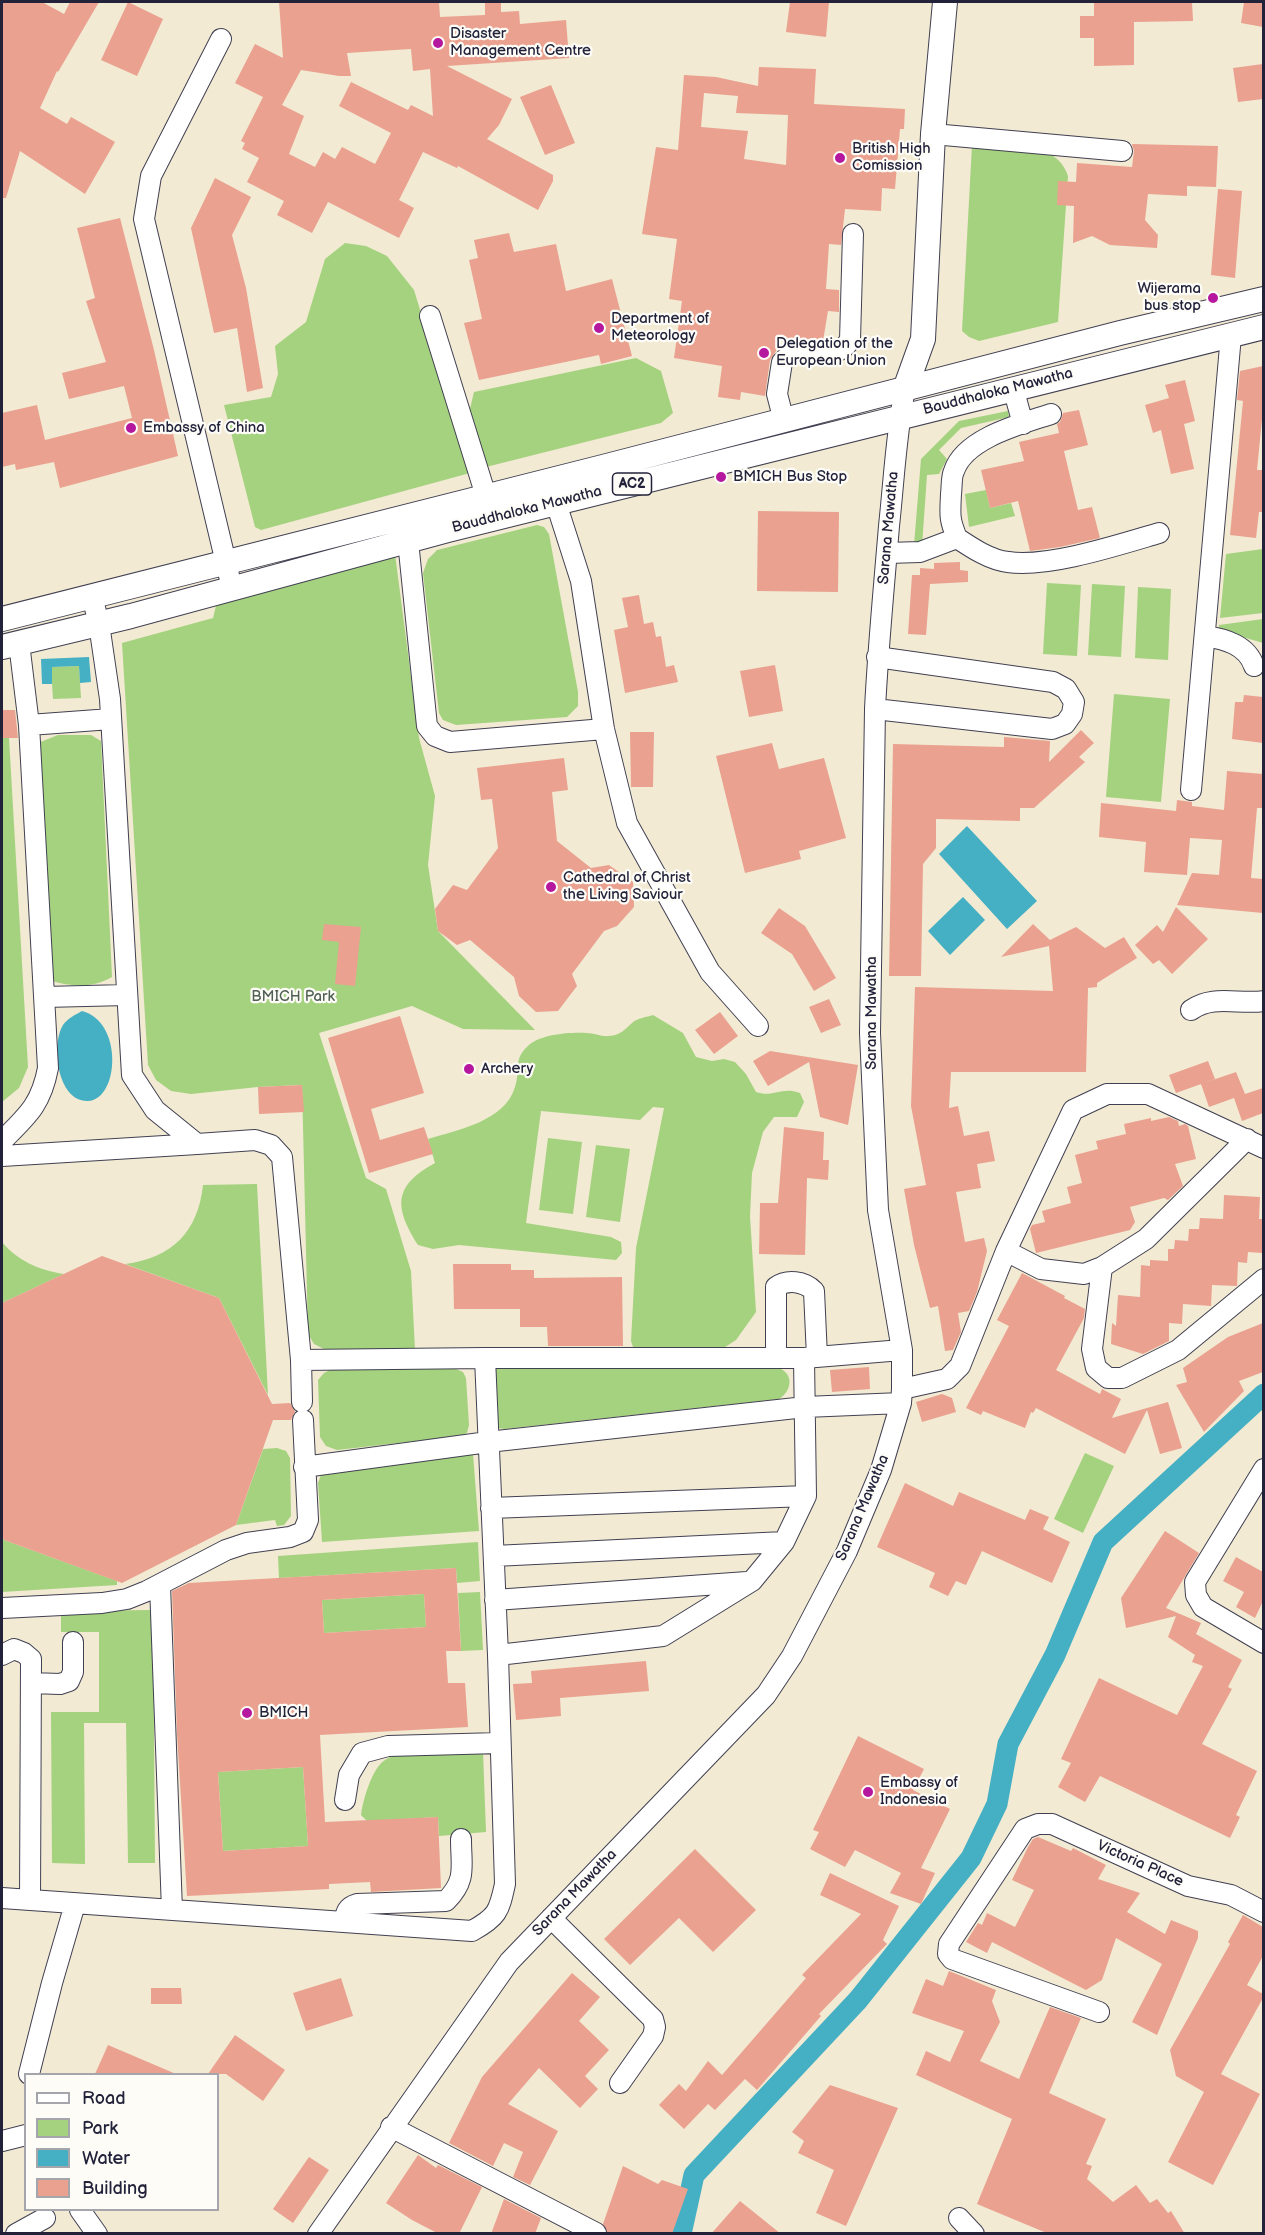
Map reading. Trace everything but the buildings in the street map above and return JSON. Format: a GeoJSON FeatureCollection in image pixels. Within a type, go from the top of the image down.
{"type":"FeatureCollection","features":[{"type":"Feature","properties":{"kind":"main road"},"geometry":{"type":"LineString","coordinates":[[905,389],[922,339],[933,134],[945,2]]}},
{"type":"Feature","properties":{"kind":"main road","name":"Bauddhaloka Mawatha"},"geometry":{"type":"LineString","coordinates":[[2,619],[784,421],[1120,333],[1263,299]]}},
{"type":"Feature","properties":{"kind":"main road","name":"Bauddhaloka Mawatha"},"geometry":{"type":"LineString","coordinates":[[10,645],[99,624],[556,503],[1263,327]]}},
{"type":"Feature","properties":{"kind":"street"},"geometry":{"type":"LineString","coordinates":[[221,39],[151,176],[144,219],[232,588]]}},
{"type":"Feature","properties":{"kind":"street"},"geometry":{"type":"LineString","coordinates":[[933,134],[1122,152]]}},
{"type":"Feature","properties":{"kind":"street"},"geometry":{"type":"LineString","coordinates":[[784,421],[777,394],[782,362],[794,351],[838,353],[846,348],[850,340],[853,234]]}},
{"type":"Feature","properties":{"kind":"street"},"geometry":{"type":"LineString","coordinates":[[430,316],[486,496]]}},
{"type":"Feature","properties":{"kind":"street"},"geometry":{"type":"LineString","coordinates":[[1191,790],[1231,335]]}},
{"type":"Feature","properties":{"kind":"street"},"geometry":{"type":"LineString","coordinates":[[1013,388],[1023,424]]}},
{"type":"Feature","properties":{"kind":"street","name":"Sarana Mawatha"},"geometry":{"type":"LineString","coordinates":[[318,2234],[509,1962],[766,1695],[792,1656],[851,1541],[882,1470],[902,1396],[902,1350],[878,1210],[870,1045],[875,709],[877,657],[900,417],[905,389]]}},
{"type":"Feature","properties":{"kind":"street"},"geometry":{"type":"LineString","coordinates":[[1051,414],[992,435],[962,457],[953,471],[949,520],[957,538],[1005,562],[1030,564],[1119,545],[1159,533]]}},
{"type":"Feature","properties":{"kind":"street"},"geometry":{"type":"LineString","coordinates":[[556,503],[581,581],[604,729],[627,823],[710,972],[758,1026]]}},
{"type":"Feature","properties":{"kind":"street"},"geometry":{"type":"LineString","coordinates":[[400,517],[408,541],[427,726],[435,736],[450,742],[604,729]]}},
{"type":"Feature","properties":{"kind":"street"},"geometry":{"type":"LineString","coordinates":[[887,553],[920,552],[957,538]]}},
{"type":"Feature","properties":{"kind":"street"},"geometry":{"type":"LineString","coordinates":[[92,596],[99,624],[111,719],[132,1075],[155,1110],[197,1144]]}},
{"type":"Feature","properties":{"kind":"street"},"geometry":{"type":"LineString","coordinates":[[1205,636],[1223,639],[1241,648],[1251,658],[1254,666]]}},
{"type":"Feature","properties":{"kind":"street"},"geometry":{"type":"LineString","coordinates":[[2,1141],[30,1113],[44,1090],[48,1068],[28,725],[10,645]]}},
{"type":"Feature","properties":{"kind":"street"},"geometry":{"type":"LineString","coordinates":[[875,709],[1052,729],[1065,724],[1072,714],[1074,702],[1066,689],[1053,682],[877,657]]}},
{"type":"Feature","properties":{"kind":"street"},"geometry":{"type":"LineString","coordinates":[[28,725],[111,719]]}},
{"type":"Feature","properties":{"kind":"street"},"geometry":{"type":"LineString","coordinates":[[44,997],[127,995]]}},
{"type":"Feature","properties":{"kind":"street"},"geometry":{"type":"LineString","coordinates":[[1191,1010],[1200,1003],[1221,1000],[1252,1003],[1263,1001]]}},
{"type":"Feature","properties":{"kind":"street"},"geometry":{"type":"LineString","coordinates":[[304,1467],[488,1442],[902,1396],[947,1379],[960,1366],[1006,1251],[1073,1110],[1107,1094],[1148,1094],[1255,1144],[1146,1239],[1102,1267],[1084,1274],[1041,1269],[1006,1251]]}},
{"type":"Feature","properties":{"kind":"street"},"geometry":{"type":"LineString","coordinates":[[2,1156],[255,1140],[271,1145],[282,1157],[301,1360],[308,1520],[303,1532],[290,1537],[247,1543],[226,1550],[160,1585],[127,1599],[102,1603],[2,1608]]}},
{"type":"Feature","properties":{"kind":"street"},"geometry":{"type":"LineString","coordinates":[[1102,1267],[1092,1349],[1096,1368],[1108,1378],[1122,1378],[1178,1350],[1263,1279]]}},
{"type":"Feature","properties":{"kind":"street"},"geometry":{"type":"LineString","coordinates":[[498,1654],[663,1636],[752,1581],[784,1542],[806,1496],[805,1407],[811,1357],[814,1291],[808,1284],[783,1282],[776,1287],[776,1358]]}},
{"type":"Feature","properties":{"kind":"street"},"geometry":{"type":"LineString","coordinates":[[301,1360],[776,1358],[902,1350]]}},
{"type":"Feature","properties":{"kind":"street"},"geometry":{"type":"LineString","coordinates":[[2,1898],[472,1931],[491,1920],[501,1903],[505,1884],[485,1358]]}},
{"type":"Feature","properties":{"kind":"street"},"geometry":{"type":"LineString","coordinates":[[1263,1469],[1195,1581],[1196,1595],[1203,1607],[1263,1643]]}},
{"type":"Feature","properties":{"kind":"street"},"geometry":{"type":"LineString","coordinates":[[491,1509],[806,1496]]}},
{"type":"Feature","properties":{"kind":"street"},"geometry":{"type":"LineString","coordinates":[[494,1556],[784,1542]]}},
{"type":"Feature","properties":{"kind":"street"},"geometry":{"type":"LineString","coordinates":[[495,1600],[752,1581]]}},
{"type":"Feature","properties":{"kind":"street"},"geometry":{"type":"LineString","coordinates":[[160,1585],[172,1910]]}},
{"type":"Feature","properties":{"kind":"street"},"geometry":{"type":"LineString","coordinates":[[31,1683],[60,1684],[69,1681],[73,1672],[73,1642]]}},
{"type":"Feature","properties":{"kind":"street"},"geometry":{"type":"LineString","coordinates":[[2,1654],[14,1648],[31,1659],[30,1900]]}},
{"type":"Feature","properties":{"kind":"street"},"geometry":{"type":"LineString","coordinates":[[345,1800],[349,1774],[362,1753],[388,1746],[499,1743]]}},
{"type":"Feature","properties":{"kind":"street","name":"Victoria Place"},"geometry":{"type":"LineString","coordinates":[[1100,2012],[952,1959],[948,1954],[949,1944],[1025,1829],[1038,1824],[1052,1824],[1188,1886],[1231,1895],[1263,1912]]}},
{"type":"Feature","properties":{"kind":"street"},"geometry":{"type":"LineString","coordinates":[[345,1922],[346,1911],[357,1904],[446,1901],[456,1891],[461,1879],[461,1839]]}},
{"type":"Feature","properties":{"kind":"street"},"geometry":{"type":"LineString","coordinates":[[30,2073],[52,1983],[75,1904]]}},
{"type":"Feature","properties":{"kind":"street"},"geometry":{"type":"LineString","coordinates":[[551,1918],[653,2019],[655,2027],[653,2036],[620,2083]]}},
{"type":"Feature","properties":{"kind":"street"},"geometry":{"type":"LineString","coordinates":[[391,2127],[596,2233]]}},
{"type":"Feature","properties":{"kind":"street"},"geometry":{"type":"LineString","coordinates":[[2,2141],[24,2136]]}},
{"type":"Feature","properties":{"kind":"street"},"geometry":{"type":"LineString","coordinates":[[81,2211],[97,2234]]}},
{"type":"Feature","properties":{"kind":"street"},"geometry":{"type":"LineString","coordinates":[[16,2234],[45,2218]]}},
{"type":"Feature","properties":{"kind":"street"},"geometry":{"type":"LineString","coordinates":[[959,2218],[974,2234]]}},
{"type":"Feature","properties":{"kind":"green space"},"geometry":{"type":"Polygon","coordinates":[[[972,145],[1046,152],[1060,161],[1068,176],[1058,322],[979,341],[962,331],[972,145]]]}},
{"type":"Feature","properties":{"kind":"green space"},"geometry":{"type":"Polygon","coordinates":[[[345,243],[366,246],[387,256],[414,290],[470,473],[261,530],[255,527],[224,405],[271,397],[278,374],[275,346],[306,322],[325,259],[345,243]]]}},
{"type":"Feature","properties":{"kind":"green space"},"geometry":{"type":"Polygon","coordinates":[[[636,358],[661,371],[673,413],[661,423],[486,467],[468,417],[474,392],[636,358]]]}},
{"type":"Feature","properties":{"kind":"green space"},"geometry":{"type":"Polygon","coordinates":[[[1008,411],[1009,417],[961,428],[939,450],[947,459],[939,474],[927,475],[922,546],[914,545],[921,459],[959,421],[1008,411]]]}},
{"type":"Feature","properties":{"kind":"green space"},"geometry":{"type":"Polygon","coordinates":[[[986,490],[990,508],[1011,503],[1015,516],[969,527],[965,494],[986,490]]]}},
{"type":"Feature","properties":{"kind":"green space"},"geometry":{"type":"Polygon","coordinates":[[[537,525],[544,527],[549,534],[578,692],[578,706],[567,717],[456,725],[443,720],[439,713],[423,573],[428,559],[437,550],[537,525]]]}},
{"type":"Feature","properties":{"kind":"green space"},"geometry":{"type":"Polygon","coordinates":[[[1263,549],[1263,613],[1220,618],[1226,554],[1263,549]]]}},
{"type":"Feature","properties":{"kind":"green space","name":"BMICH Park"},"geometry":{"type":"Polygon","coordinates":[[[395,554],[419,738],[435,796],[428,865],[438,931],[535,1030],[463,1029],[412,1006],[319,1033],[366,1178],[386,1189],[411,1271],[415,1350],[326,1350],[314,1344],[308,1334],[302,1085],[191,1094],[171,1091],[156,1080],[148,1065],[122,643],[213,618],[218,597],[395,554]]]}},
{"type":"Feature","properties":{"kind":"green space"},"geometry":{"type":"Polygon","coordinates":[[[1047,583],[1081,585],[1077,656],[1043,654],[1047,583]]]}},
{"type":"Feature","properties":{"kind":"green space"},"geometry":{"type":"Polygon","coordinates":[[[1092,584],[1125,586],[1121,657],[1088,655],[1092,584]]]}},
{"type":"Feature","properties":{"kind":"green space"},"geometry":{"type":"Polygon","coordinates":[[[1138,587],[1171,589],[1168,660],[1135,658],[1138,587]]]}},
{"type":"Feature","properties":{"kind":"green space"},"geometry":{"type":"Polygon","coordinates":[[[1263,619],[1263,643],[1219,630],[1219,625],[1263,619]]]}},
{"type":"Feature","properties":{"kind":"green space"},"geometry":{"type":"Polygon","coordinates":[[[79,666],[81,698],[53,699],[51,667],[79,666]]]}},
{"type":"Feature","properties":{"kind":"green space"},"geometry":{"type":"Polygon","coordinates":[[[1114,694],[1170,699],[1161,802],[1106,797],[1114,694]]]}},
{"type":"Feature","properties":{"kind":"green space"},"geometry":{"type":"Polygon","coordinates":[[[58,735],[91,735],[101,741],[112,977],[90,985],[52,981],[38,743],[58,735]]]}},
{"type":"Feature","properties":{"kind":"green space"},"geometry":{"type":"Polygon","coordinates":[[[2,738],[9,738],[28,1067],[19,1088],[2,1102],[2,738]]]}},
{"type":"Feature","properties":{"kind":"green space"},"geometry":{"type":"Polygon","coordinates":[[[653,1015],[683,1033],[696,1057],[712,1061],[724,1059],[735,1062],[746,1074],[756,1092],[768,1094],[793,1091],[800,1093],[804,1102],[797,1117],[774,1117],[763,1132],[752,1173],[750,1216],[756,1312],[736,1340],[722,1349],[638,1351],[633,1347],[631,1341],[636,1248],[664,1108],[653,1107],[640,1120],[541,1111],[526,1223],[611,1237],[621,1242],[622,1253],[616,1260],[459,1245],[433,1249],[418,1245],[410,1232],[402,1208],[402,1198],[411,1180],[435,1163],[428,1139],[466,1128],[491,1116],[501,1108],[510,1099],[517,1081],[520,1055],[529,1045],[541,1038],[565,1033],[613,1035],[634,1021],[653,1015]]]}},
{"type":"Feature","properties":{"kind":"green space"},"geometry":{"type":"Polygon","coordinates":[[[548,1138],[582,1142],[573,1214],[539,1210],[548,1138]]]}},
{"type":"Feature","properties":{"kind":"green space"},"geometry":{"type":"Polygon","coordinates":[[[596,1145],[630,1149],[620,1222],[586,1217],[596,1145]]]}},
{"type":"Feature","properties":{"kind":"green space"},"geometry":{"type":"Polygon","coordinates":[[[257,1184],[268,1395],[219,1298],[125,1264],[156,1256],[180,1240],[189,1229],[195,1216],[203,1185],[257,1184]]]}},
{"type":"Feature","properties":{"kind":"green space"},"geometry":{"type":"Polygon","coordinates":[[[2,1242],[30,1264],[64,1274],[2,1303],[2,1242]]]}},
{"type":"Feature","properties":{"kind":"green space"},"geometry":{"type":"Polygon","coordinates":[[[779,1368],[787,1374],[790,1383],[787,1392],[779,1399],[505,1429],[497,1428],[492,1369],[779,1368]]]}},
{"type":"Feature","properties":{"kind":"green space"},"geometry":{"type":"Polygon","coordinates":[[[332,1369],[456,1369],[463,1372],[466,1378],[469,1425],[467,1433],[460,1436],[337,1450],[326,1446],[320,1437],[318,1380],[332,1369]]]}},
{"type":"Feature","properties":{"kind":"green space"},"geometry":{"type":"Polygon","coordinates":[[[277,1448],[286,1451],[290,1458],[291,1516],[284,1525],[277,1526],[275,1520],[236,1525],[263,1449],[277,1448]]]}},
{"type":"Feature","properties":{"kind":"green space"},"geometry":{"type":"Polygon","coordinates":[[[1085,1453],[1114,1466],[1083,1533],[1054,1519],[1085,1453]]]}},
{"type":"Feature","properties":{"kind":"green space"},"geometry":{"type":"Polygon","coordinates":[[[473,1454],[479,1531],[322,1542],[318,1483],[321,1475],[330,1469],[473,1454]]]}},
{"type":"Feature","properties":{"kind":"green space"},"geometry":{"type":"Polygon","coordinates":[[[2,1536],[4,1540],[117,1581],[117,1585],[2,1592],[2,1536]]]}},
{"type":"Feature","properties":{"kind":"green space"},"geometry":{"type":"Polygon","coordinates":[[[478,1542],[480,1581],[457,1583],[456,1568],[279,1578],[278,1556],[478,1542]]]}},
{"type":"Feature","properties":{"kind":"green space"},"geometry":{"type":"Polygon","coordinates":[[[480,1592],[483,1650],[461,1651],[458,1593],[480,1592]]]}},
{"type":"Feature","properties":{"kind":"green space"},"geometry":{"type":"Polygon","coordinates":[[[424,1594],[426,1627],[324,1633],[322,1600],[424,1594]]]}},
{"type":"Feature","properties":{"kind":"green space"},"geometry":{"type":"Polygon","coordinates":[[[153,1610],[155,1863],[128,1863],[126,1723],[84,1723],[85,1864],[52,1863],[51,1712],[99,1712],[99,1632],[61,1632],[61,1611],[153,1610]]]}},
{"type":"Feature","properties":{"kind":"green space"},"geometry":{"type":"Polygon","coordinates":[[[418,1752],[483,1752],[486,1832],[439,1836],[438,1817],[367,1821],[361,1815],[372,1777],[385,1760],[393,1756],[418,1752]]]}},
{"type":"Feature","properties":{"kind":"green space"},"geometry":{"type":"Polygon","coordinates":[[[303,1767],[308,1846],[223,1851],[218,1772],[303,1767]]]}},
{"type":"Feature","properties":{"kind":"water"},"geometry":{"type":"Polygon","coordinates":[[[89,657],[91,682],[80,683],[79,666],[52,667],[52,684],[42,684],[41,659],[89,657]]]}},
{"type":"Feature","properties":{"kind":"water"},"geometry":{"type":"Polygon","coordinates":[[[967,826],[1037,901],[1007,929],[939,854],[967,826]]]}},
{"type":"Feature","properties":{"kind":"water"},"geometry":{"type":"Polygon","coordinates":[[[963,897],[985,920],[950,955],[928,931],[963,897]]]}},
{"type":"Feature","properties":{"kind":"water"},"geometry":{"type":"Polygon","coordinates":[[[82,1011],[96,1018],[111,1044],[111,1075],[106,1088],[98,1097],[88,1101],[78,1099],[69,1092],[63,1082],[57,1058],[59,1034],[63,1025],[82,1011]]]}},
{"type":"Feature","properties":{"kind":"waterway"},"geometry":{"type":"LineString","coordinates":[[681,2234],[694,2175],[858,2000],[971,1858],[997,1804],[1008,1744],[1055,1655],[1103,1542],[1264,1394]]}},
{"type":"Feature","properties":{"kind":"place","name":"Disaster Management Centre"},"geometry":{"type":"Point","coordinates":[438,43]}},
{"type":"Feature","properties":{"kind":"place","name":"British High Comission"},"geometry":{"type":"Point","coordinates":[840,158]}},
{"type":"Feature","properties":{"kind":"place","name":"Wijerama bus stop"},"geometry":{"type":"Point","coordinates":[1213,298]}},
{"type":"Feature","properties":{"kind":"place","name":"Department of Meteorology"},"geometry":{"type":"Point","coordinates":[599,328]}},
{"type":"Feature","properties":{"kind":"place","name":"Delegation of the European Union"},"geometry":{"type":"Point","coordinates":[764,353]}},
{"type":"Feature","properties":{"kind":"place","name":"Embassy of China"},"geometry":{"type":"Point","coordinates":[131,428]}},
{"type":"Feature","properties":{"kind":"place","name":"BMICH Bus Stop"},"geometry":{"type":"Point","coordinates":[721,477]}},
{"type":"Feature","properties":{"kind":"place","name":"Cathedral of Christ the Living Saviour"},"geometry":{"type":"Point","coordinates":[551,887]}},
{"type":"Feature","properties":{"kind":"place","name":"Archery"},"geometry":{"type":"Point","coordinates":[469,1069]}},
{"type":"Feature","properties":{"kind":"place","name":"BMICH"},"geometry":{"type":"Point","coordinates":[247,1713]}},
{"type":"Feature","properties":{"kind":"place","name":"Embassy of Indonesia"},"geometry":{"type":"Point","coordinates":[868,1792]}}]}
